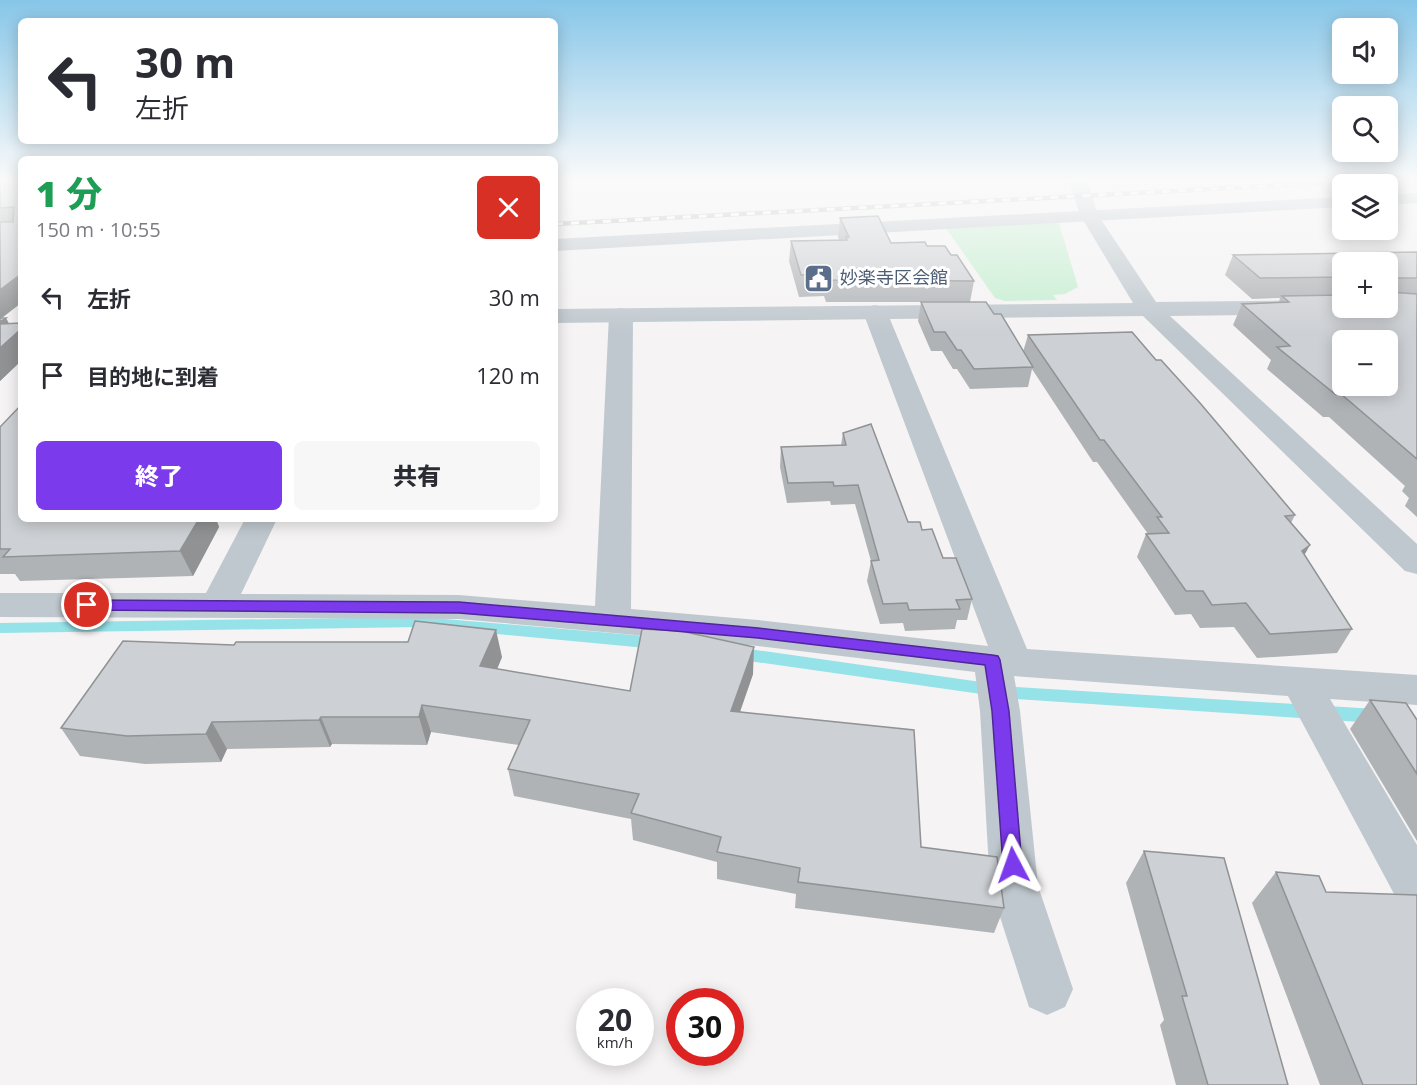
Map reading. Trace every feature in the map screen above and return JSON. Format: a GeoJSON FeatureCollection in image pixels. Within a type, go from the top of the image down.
{"type":"FeatureCollection","features":[{"type":"Feature","properties":{"kind":"street"},"geometry":{"type":"LineString","coordinates":[[558,245],[793,232]]}},
{"type":"Feature","properties":{"kind":"street"},"geometry":{"type":"LineString","coordinates":[[1100,232],[1148,308],[1417,563]]}},
{"type":"Feature","properties":{"kind":"street"},"geometry":{"type":"LineString","coordinates":[[558,316],[1332,307]]}},
{"type":"Feature","properties":{"kind":"street"},"geometry":{"type":"LineString","coordinates":[[875,312],[1003,661],[1000,711],[1014,886],[1047,989]]}},
{"type":"Feature","properties":{"kind":"street"},"geometry":{"type":"LineString","coordinates":[[613,620],[621,315]]}},
{"type":"Feature","properties":{"kind":"street"},"geometry":{"type":"LineString","coordinates":[[217,606],[259,522]]}},
{"type":"Feature","properties":{"kind":"street"},"geometry":{"type":"LineString","coordinates":[[0,605],[459,607],[758,633],[1003,661],[1417,690]]}},
{"type":"Feature","properties":{"kind":"street"},"geometry":{"type":"LineString","coordinates":[[1300,682],[1417,889]]}},
{"type":"Feature","properties":{"kind":"green space"},"geometry":{"type":"Polygon","coordinates":[[[948,232],[1062,232],[1078,287],[1065,294],[1053,295],[1057,300],[1005,301],[995,298],[948,232]]]}},
{"type":"Feature","properties":{"kind":"building"},"geometry":{"type":"Polygon","coordinates":[[[0,232],[18,232],[18,276],[0,290],[0,232]]]}},
{"type":"Feature","properties":{"kind":"building"},"geometry":{"type":"Polygon","coordinates":[[[846,232],[886,232],[891,243],[925,242],[927,246],[945,246],[951,255],[957,255],[974,281],[828,280],[826,274],[801,275],[791,241],[847,240],[846,237],[849,237],[846,232]]]}},
{"type":"Feature","properties":{"kind":"building"},"geometry":{"type":"Polygon","coordinates":[[[1398,252],[1417,252],[1417,278],[1398,278],[1398,252]]]}},
{"type":"Feature","properties":{"kind":"building"},"geometry":{"type":"Polygon","coordinates":[[[1332,253],[1332,277],[1260,278],[1233,255],[1332,253]]]}},
{"type":"Feature","properties":{"kind":"building"},"geometry":{"type":"Polygon","coordinates":[[[1398,293],[1417,294],[1417,459],[1343,396],[1398,396],[1398,330],[1332,330],[1332,392],[1277,347],[1290,346],[1242,304],[1289,302],[1282,296],[1332,295],[1332,318],[1398,318],[1398,293]]]}},
{"type":"Feature","properties":{"kind":"building"},"geometry":{"type":"Polygon","coordinates":[[[921,302],[986,302],[994,314],[1001,314],[1033,367],[974,369],[945,332],[934,332],[921,302]]]}},
{"type":"Feature","properties":{"kind":"building"},"geometry":{"type":"Polygon","coordinates":[[[18,323],[18,332],[0,348],[0,324],[18,323]]]}},
{"type":"Feature","properties":{"kind":"building"},"geometry":{"type":"Polygon","coordinates":[[[1132,332],[1156,360],[1161,360],[1200,403],[1295,515],[1285,516],[1310,545],[1302,551],[1352,629],[1270,634],[1246,603],[1212,605],[1203,591],[1186,591],[1146,534],[1169,533],[1157,517],[1162,517],[1104,440],[1100,440],[1028,335],[1132,332]]]}},
{"type":"Feature","properties":{"kind":"building"},"geometry":{"type":"Polygon","coordinates":[[[18,408],[18,522],[197,522],[180,551],[3,557],[10,549],[0,549],[0,427],[18,408]]]}},
{"type":"Feature","properties":{"kind":"building"},"geometry":{"type":"Polygon","coordinates":[[[871,424],[908,522],[920,522],[922,530],[932,529],[943,558],[956,558],[972,599],[956,600],[960,609],[909,610],[907,603],[883,604],[871,561],[879,560],[858,485],[834,486],[833,482],[788,483],[781,447],[846,445],[843,433],[871,424]]]}},
{"type":"Feature","properties":{"kind":"building"},"geometry":{"type":"Polygon","coordinates":[[[415,621],[496,630],[480,666],[630,691],[642,629],[681,631],[754,647],[731,711],[914,730],[921,847],[997,857],[1004,908],[798,882],[800,868],[717,852],[721,837],[631,813],[639,794],[508,769],[530,720],[422,705],[419,717],[321,717],[319,720],[212,722],[206,734],[127,736],[61,728],[123,641],[234,645],[236,642],[408,642],[415,621]]]}},
{"type":"Feature","properties":{"kind":"building"},"geometry":{"type":"Polygon","coordinates":[[[1370,700],[1406,703],[1417,720],[1417,774],[1370,700]]]}},
{"type":"Feature","properties":{"kind":"building"},"geometry":{"type":"Polygon","coordinates":[[[1144,851],[1224,858],[1288,1085],[1208,1085],[1182,996],[1187,996],[1144,851]]]}},
{"type":"Feature","properties":{"kind":"building"},"geometry":{"type":"Polygon","coordinates":[[[1276,872],[1319,876],[1326,892],[1417,895],[1417,1085],[1363,1085],[1276,872]]]}},
{"type":"Feature","properties":{"kind":"waterway"},"geometry":{"type":"LineString","coordinates":[[0,628],[421,622],[657,643]]}},
{"type":"Feature","properties":{"kind":"waterway"},"geometry":{"type":"LineString","coordinates":[[735,653],[1016,693],[1376,716]]}},
{"type":"Feature","properties":{"kind":"place","name":"妙楽寺区会館"},"geometry":{"type":"Point","coordinates":[819,278]}},
{"type":"Feature","properties":{"kind":"route"},"geometry":{"type":"LineString","coordinates":[[87,605],[459,607],[758,633],[992,660],[1000,711],[1013,865]]}}]}
